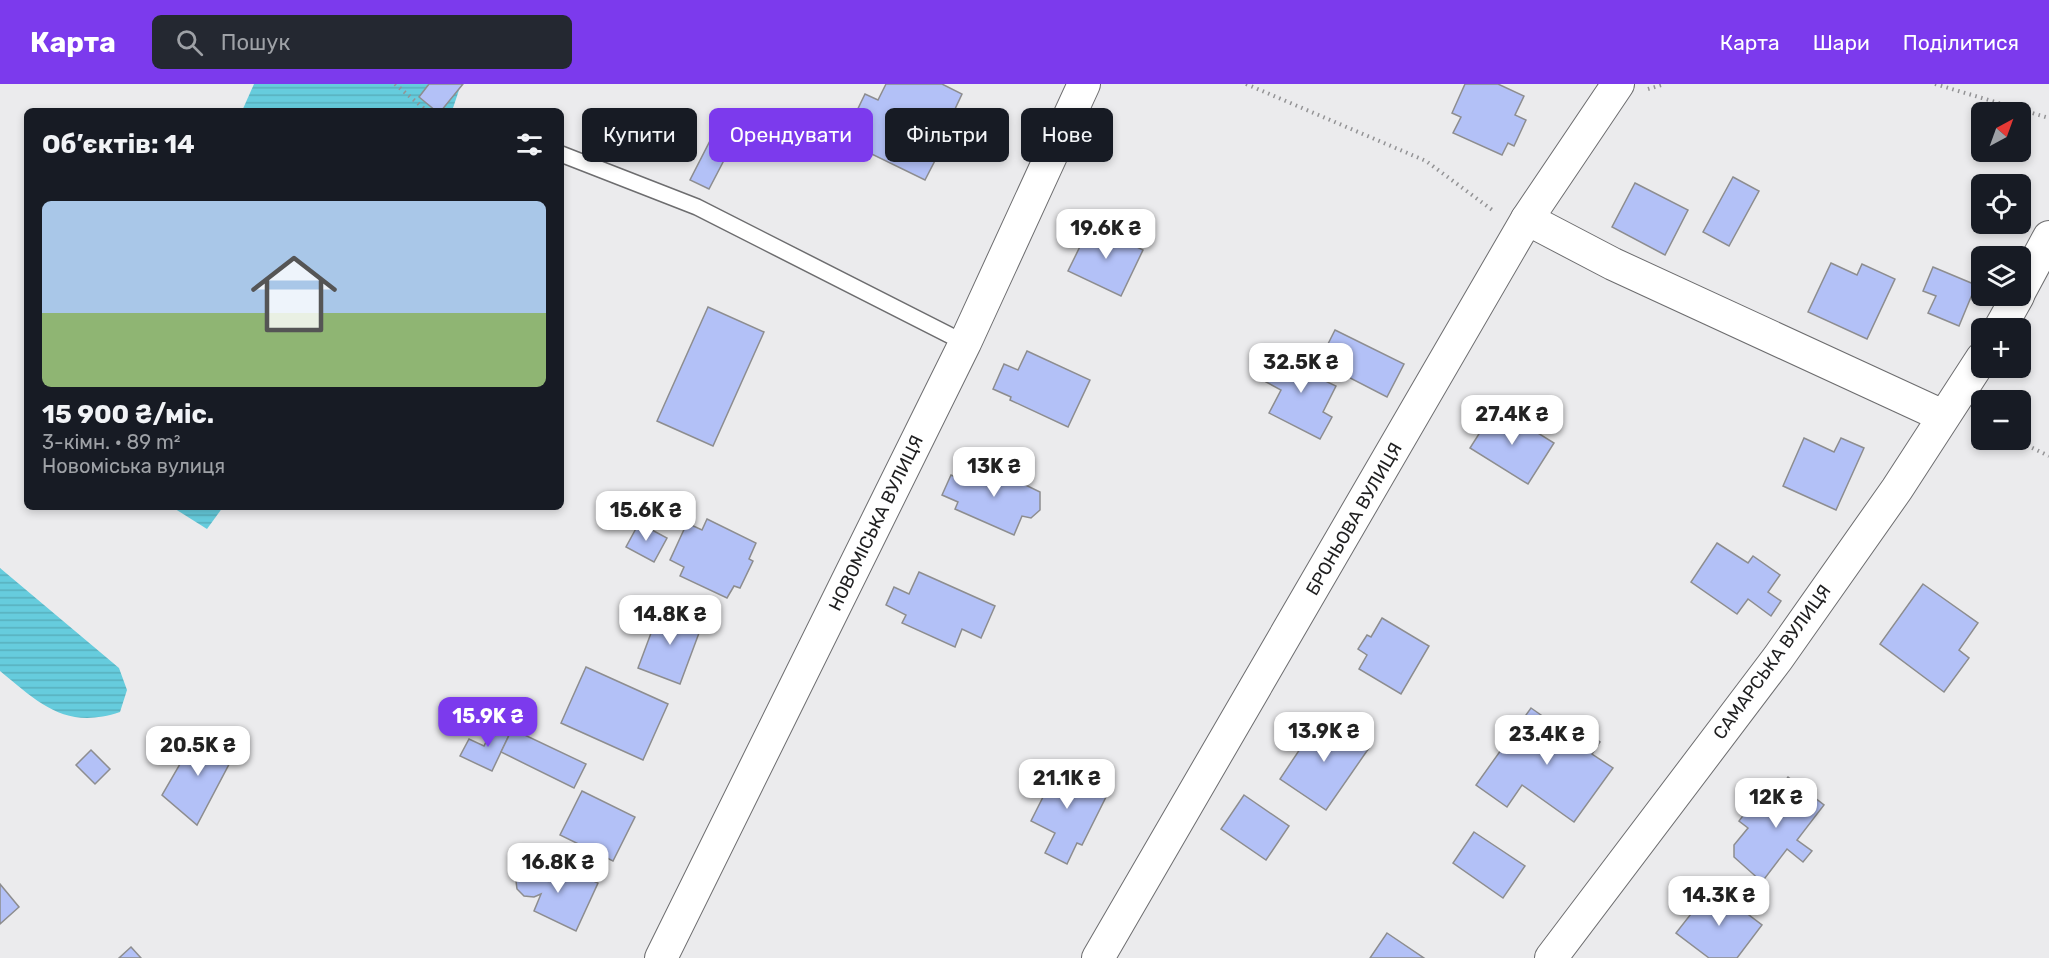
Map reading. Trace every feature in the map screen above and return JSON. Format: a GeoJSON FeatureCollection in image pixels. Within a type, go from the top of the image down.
{"type":"FeatureCollection","features":[{"type":"Feature","properties":{"kind":"street","name":"НОВОМІСЬКА ВУЛИЦЯ"},"geometry":{"type":"LineString","coordinates":[[661,958],[965,343],[1084,84]]}},
{"type":"Feature","properties":{"kind":"street","name":"БРОНЬОВА ВУЛИЦЯ"},"geometry":{"type":"LineString","coordinates":[[1098,958],[1527,219],[1618,84]]}},
{"type":"Feature","properties":{"kind":"street"},"geometry":{"type":"LineString","coordinates":[[1527,219],[1613,264],[1943,416]]}},
{"type":"Feature","properties":{"kind":"street"},"geometry":{"type":"LineString","coordinates":[[2031,271],[2049,237]]}},
{"type":"Feature","properties":{"kind":"street","name":"САМАРСЬКА ВУЛИЦЯ"},"geometry":{"type":"LineString","coordinates":[[1551,958],[1778,658],[1897,489],[1971,374]]}},
{"type":"Feature","properties":{"kind":"lane"},"geometry":{"type":"LineString","coordinates":[[564,155],[632,179],[697,207],[965,343]]}},
{"type":"Feature","properties":{"kind":"path"},"geometry":{"type":"LineString","coordinates":[[395,84],[423,108]]}},
{"type":"Feature","properties":{"kind":"path"},"geometry":{"type":"LineString","coordinates":[[1246,84],[1426,160],[1495,212],[1505,234],[1507,255]]}},
{"type":"Feature","properties":{"kind":"path"},"geometry":{"type":"LineString","coordinates":[[1935,84],[2049,118]]}},
{"type":"Feature","properties":{"kind":"path"},"geometry":{"type":"LineString","coordinates":[[2031,447],[2049,456]]}},
{"type":"Feature","properties":{"kind":"water"},"geometry":{"type":"Polygon","coordinates":[[[254,84],[461,84],[453,108],[243,108],[254,84]]]}},
{"type":"Feature","properties":{"kind":"water"},"geometry":{"type":"Polygon","coordinates":[[[177,510],[221,510],[207,529],[177,510]]]}},
{"type":"Feature","properties":{"kind":"water"},"geometry":{"type":"Polygon","coordinates":[[[0,568],[119,668],[127,690],[120,712],[101,717],[69,716],[41,703],[0,671],[0,568]]]}},
{"type":"Feature","properties":{"kind":"building"},"geometry":{"type":"Polygon","coordinates":[[[429,84],[463,84],[443,108],[432,108],[419,97],[429,84]]]}},
{"type":"Feature","properties":{"kind":"building"},"geometry":{"type":"Polygon","coordinates":[[[886,84],[942,84],[962,94],[955,108],[885,108],[885,161],[873,155],[873,108],[858,108],[865,94],[878,100],[886,84]]]}},
{"type":"Feature","properties":{"kind":"building"},"geometry":{"type":"Polygon","coordinates":[[[1465,84],[1498,84],[1524,96],[1515,115],[1526,120],[1514,146],[1508,143],[1502,155],[1453,133],[1461,117],[1452,113],[1465,84]]]}},
{"type":"Feature","properties":{"kind":"building"},"geometry":{"type":"Polygon","coordinates":[[[709,143],[709,162],[723,162],[709,189],[690,180],[709,143]]]}},
{"type":"Feature","properties":{"kind":"building"},"geometry":{"type":"Polygon","coordinates":[[[888,162],[934,162],[925,180],[888,162]]]}},
{"type":"Feature","properties":{"kind":"building"},"geometry":{"type":"Polygon","coordinates":[[[1733,177],[1759,191],[1729,246],[1703,232],[1733,177]]]}},
{"type":"Feature","properties":{"kind":"building"},"geometry":{"type":"Polygon","coordinates":[[[1635,183],[1688,210],[1665,255],[1612,227],[1635,183]]]}},
{"type":"Feature","properties":{"kind":"building"},"geometry":{"type":"Polygon","coordinates":[[[1091,224],[1143,250],[1121,296],[1068,271],[1091,224]]]}},
{"type":"Feature","properties":{"kind":"building"},"geometry":{"type":"Polygon","coordinates":[[[1831,263],[1857,275],[1862,264],[1895,279],[1867,339],[1808,312],[1831,263]]]}},
{"type":"Feature","properties":{"kind":"building"},"geometry":{"type":"Polygon","coordinates":[[[1933,267],[1971,283],[1971,297],[1959,326],[1928,313],[1936,296],[1923,291],[1933,267]]]}},
{"type":"Feature","properties":{"kind":"building"},"geometry":{"type":"Polygon","coordinates":[[[708,307],[764,332],[713,446],[657,421],[708,307]]]}},
{"type":"Feature","properties":{"kind":"building"},"geometry":{"type":"Polygon","coordinates":[[[1335,330],[1404,364],[1387,397],[1319,362],[1335,330]]]}},
{"type":"Feature","properties":{"kind":"building"},"geometry":{"type":"Polygon","coordinates":[[[1283,349],[1327,372],[1323,380],[1336,386],[1323,412],[1332,417],[1320,439],[1269,413],[1281,390],[1266,382],[1283,349]]]}},
{"type":"Feature","properties":{"kind":"building"},"geometry":{"type":"Polygon","coordinates":[[[1027,351],[1090,380],[1068,427],[1010,400],[1011,397],[993,389],[1004,364],[1018,370],[1027,351]]]}},
{"type":"Feature","properties":{"kind":"building"},"geometry":{"type":"Polygon","coordinates":[[[1496,407],[1554,443],[1528,484],[1470,448],[1496,407]]]}},
{"type":"Feature","properties":{"kind":"building"},"geometry":{"type":"Polygon","coordinates":[[[1804,438],[1834,452],[1841,438],[1864,448],[1836,510],[1783,486],[1804,438]]]}},
{"type":"Feature","properties":{"kind":"building"},"geometry":{"type":"Polygon","coordinates":[[[976,461],[1040,492],[1040,510],[1031,518],[1022,516],[1014,535],[955,509],[958,502],[942,495],[951,475],[967,482],[976,461]]]}},
{"type":"Feature","properties":{"kind":"building"},"geometry":{"type":"Polygon","coordinates":[[[707,519],[756,543],[749,559],[753,561],[740,588],[734,586],[727,598],[680,576],[684,567],[670,560],[687,523],[702,530],[707,519]]]}},
{"type":"Feature","properties":{"kind":"building"},"geometry":{"type":"Polygon","coordinates":[[[639,523],[667,538],[654,562],[626,547],[639,523]]]}},
{"type":"Feature","properties":{"kind":"building"},"geometry":{"type":"Polygon","coordinates":[[[1717,543],[1748,563],[1753,556],[1780,575],[1768,592],[1781,601],[1771,616],[1748,599],[1737,614],[1691,582],[1717,543]]]}},
{"type":"Feature","properties":{"kind":"building"},"geometry":{"type":"Polygon","coordinates":[[[919,572],[995,606],[981,638],[962,629],[955,647],[902,623],[906,615],[886,605],[894,587],[909,594],[919,572]]]}},
{"type":"Feature","properties":{"kind":"building"},"geometry":{"type":"Polygon","coordinates":[[[1923,584],[1978,623],[1959,650],[1969,658],[1944,692],[1880,644],[1923,584]]]}},
{"type":"Feature","properties":{"kind":"building"},"geometry":{"type":"Polygon","coordinates":[[[660,609],[702,625],[680,684],[638,668],[660,609]]]}},
{"type":"Feature","properties":{"kind":"building"},"geometry":{"type":"Polygon","coordinates":[[[1382,618],[1429,646],[1401,694],[1359,669],[1367,655],[1358,649],[1367,635],[1371,637],[1382,618]]]}},
{"type":"Feature","properties":{"kind":"building"},"geometry":{"type":"Polygon","coordinates":[[[586,667],[668,704],[643,760],[561,723],[586,667]]]}},
{"type":"Feature","properties":{"kind":"building"},"geometry":{"type":"Polygon","coordinates":[[[1531,708],[1564,731],[1571,721],[1600,742],[1592,754],[1613,768],[1574,822],[1522,785],[1507,807],[1476,785],[1531,708]]]}},
{"type":"Feature","properties":{"kind":"building"},"geometry":{"type":"Polygon","coordinates":[[[1322,716],[1369,748],[1326,810],[1280,779],[1322,716]]]}},
{"type":"Feature","properties":{"kind":"building"},"geometry":{"type":"Polygon","coordinates":[[[496,721],[512,729],[492,771],[460,756],[469,739],[484,746],[496,721]]]}},
{"type":"Feature","properties":{"kind":"building"},"geometry":{"type":"Polygon","coordinates":[[[512,729],[586,764],[574,788],[501,752],[512,729]]]}},
{"type":"Feature","properties":{"kind":"building"},"geometry":{"type":"Polygon","coordinates":[[[198,733],[235,753],[197,825],[162,795],[198,733]]]}},
{"type":"Feature","properties":{"kind":"building"},"geometry":{"type":"Polygon","coordinates":[[[91,750],[110,769],[95,784],[76,765],[91,750]]]}},
{"type":"Feature","properties":{"kind":"building"},"geometry":{"type":"Polygon","coordinates":[[[1044,766],[1055,772],[1057,767],[1108,793],[1082,845],[1077,843],[1067,864],[1045,853],[1055,833],[1031,821],[1047,789],[1035,783],[1044,766]]]}},
{"type":"Feature","properties":{"kind":"building"},"geometry":{"type":"Polygon","coordinates":[[[1788,777],[1824,805],[1797,840],[1812,851],[1803,862],[1787,849],[1762,882],[1734,857],[1734,845],[1748,828],[1739,821],[1756,798],[1766,806],[1788,777]]]}},
{"type":"Feature","properties":{"kind":"building"},"geometry":{"type":"Polygon","coordinates":[[[582,791],[635,817],[613,861],[560,835],[582,791]]]}},
{"type":"Feature","properties":{"kind":"building"},"geometry":{"type":"Polygon","coordinates":[[[1244,795],[1289,826],[1266,860],[1221,829],[1244,795]]]}},
{"type":"Feature","properties":{"kind":"building"},"geometry":{"type":"Polygon","coordinates":[[[1474,832],[1525,866],[1503,898],[1453,863],[1474,832]]]}},
{"type":"Feature","properties":{"kind":"building"},"geometry":{"type":"Polygon","coordinates":[[[556,864],[598,883],[576,931],[534,911],[541,894],[534,897],[524,896],[517,889],[516,881],[519,872],[535,868],[541,871],[548,881],[556,864]]]}},
{"type":"Feature","properties":{"kind":"building"},"geometry":{"type":"Polygon","coordinates":[[[0,884],[19,907],[0,924],[0,884]]]}},
{"type":"Feature","properties":{"kind":"building"},"geometry":{"type":"Polygon","coordinates":[[[1712,887],[1762,925],[1737,958],[1709,958],[1676,933],[1712,887]]]}},
{"type":"Feature","properties":{"kind":"building"},"geometry":{"type":"Polygon","coordinates":[[[1387,933],[1424,958],[1370,958],[1387,933]]]}},
{"type":"Feature","properties":{"kind":"building"},"geometry":{"type":"Polygon","coordinates":[[[131,947],[141,958],[119,958],[131,947]]]}}]}
